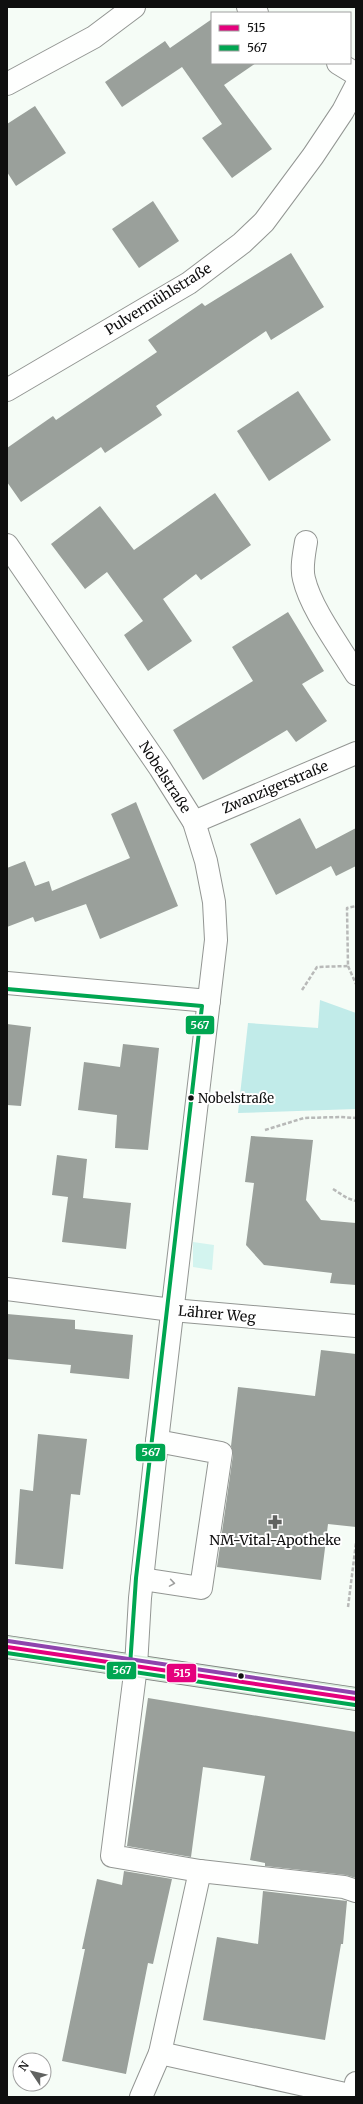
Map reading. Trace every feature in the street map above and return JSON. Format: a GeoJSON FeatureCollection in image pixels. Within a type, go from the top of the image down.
{"type":"FeatureCollection","features":[{"type":"Feature","properties":{"kind":"main road"},"geometry":{"type":"LineString","coordinates":[[7,1647],[356,1699]]}},
{"type":"Feature","properties":{"kind":"street"},"geometry":{"type":"LineString","coordinates":[[7,84],[94,37],[134,7]]}},
{"type":"Feature","properties":{"kind":"street"},"geometry":{"type":"LineString","coordinates":[[340,64],[356,74]]}},
{"type":"Feature","properties":{"kind":"street","name":"Pulvermühlstraße"},"geometry":{"type":"LineString","coordinates":[[7,390],[189,283],[242,243],[264,222],[313,156],[342,112],[356,86]]}},
{"type":"Feature","properties":{"kind":"street"},"geometry":{"type":"LineString","coordinates":[[306,542],[303,558],[303,578],[310,597],[356,674]]}},
{"type":"Feature","properties":{"kind":"street","name":"Nobelstraße"},"geometry":{"type":"LineString","coordinates":[[7,545],[160,768],[194,822],[206,861],[214,902],[216,940],[157,1441],[142,1579],[136,1666],[112,1856],[200,1871]]}},
{"type":"Feature","properties":{"kind":"street","name":"Zwanzigerstraße"},"geometry":{"type":"LineString","coordinates":[[194,822],[356,753]]}},
{"type":"Feature","properties":{"kind":"street"},"geometry":{"type":"LineString","coordinates":[[7,983],[209,1001]]}},
{"type":"Feature","properties":{"kind":"street","name":"Lährer Weg"},"geometry":{"type":"LineString","coordinates":[[7,1289],[172,1310],[356,1326]]}},
{"type":"Feature","properties":{"kind":"street"},"geometry":{"type":"LineString","coordinates":[[142,1579],[201,1588],[221,1452],[157,1441]]}},
{"type":"Feature","properties":{"kind":"street"},"geometry":{"type":"LineString","coordinates":[[141,2097],[160,2053],[200,1871],[344,1887],[356,1890]]}},
{"type":"Feature","properties":{"kind":"street"},"geometry":{"type":"LineString","coordinates":[[160,2053],[355,2092]]}},
{"type":"Feature","properties":{"kind":"path"},"geometry":{"type":"LineString","coordinates":[[356,906],[346,908],[348,966],[356,984]]}},
{"type":"Feature","properties":{"kind":"path"},"geometry":{"type":"LineString","coordinates":[[302,990],[317,967],[348,966]]}},
{"type":"Feature","properties":{"kind":"path"},"geometry":{"type":"LineString","coordinates":[[265,1130],[304,1118],[341,1116],[356,1118]]}},
{"type":"Feature","properties":{"kind":"path"},"geometry":{"type":"LineString","coordinates":[[333,1189],[356,1202]]}},
{"type":"Feature","properties":{"kind":"path"},"geometry":{"type":"LineString","coordinates":[[348,1607],[356,1543]]}},
{"type":"Feature","properties":{"kind":"shaded area"},"geometry":{"type":"Polygon","coordinates":[[[320,1000],[356,1013],[356,1109],[238,1113],[248,1023],[318,1028],[320,1000]]]}},
{"type":"Feature","properties":{"kind":"shaded area"},"geometry":{"type":"Polygon","coordinates":[[[193,1242],[214,1245],[212,1270],[193,1267],[193,1242]]]}},
{"type":"Feature","properties":{"kind":"building"},"geometry":{"type":"Polygon","coordinates":[[[211,20],[211,64],[255,64],[224,85],[272,149],[232,178],[202,138],[222,124],[182,67],[122,107],[105,82],[165,41],[170,48],[211,20]]]}},
{"type":"Feature","properties":{"kind":"building"},"geometry":{"type":"Polygon","coordinates":[[[35,106],[66,153],[16,186],[7,172],[7,124],[35,106]]]}},
{"type":"Feature","properties":{"kind":"building"},"geometry":{"type":"Polygon","coordinates":[[[153,201],[179,241],[139,268],[112,229],[153,201]]]}},
{"type":"Feature","properties":{"kind":"building"},"geometry":{"type":"Polygon","coordinates":[[[291,253],[324,307],[271,340],[266,331],[156,406],[162,415],[105,453],[101,447],[21,502],[7,482],[7,448],[53,416],[56,420],[157,352],[148,340],[202,303],[205,306],[291,253]]]}},
{"type":"Feature","properties":{"kind":"building"},"geometry":{"type":"Polygon","coordinates":[[[298,391],[331,440],[269,481],[237,431],[298,391]]]}},
{"type":"Feature","properties":{"kind":"building"},"geometry":{"type":"Polygon","coordinates":[[[215,493],[251,545],[201,580],[196,574],[163,599],[192,641],[148,671],[124,635],[143,621],[107,572],[85,589],[51,544],[100,506],[134,550],[215,493]]]}},
{"type":"Feature","properties":{"kind":"building"},"geometry":{"type":"Polygon","coordinates":[[[288,612],[324,671],[302,684],[327,721],[296,742],[287,730],[203,780],[173,730],[253,681],[232,647],[288,612]]]}},
{"type":"Feature","properties":{"kind":"building"},"geometry":{"type":"Polygon","coordinates":[[[136,802],[178,906],[100,939],[86,904],[35,922],[33,917],[7,927],[7,868],[25,861],[35,886],[49,881],[52,891],[130,858],[111,814],[136,802]]]}},
{"type":"Feature","properties":{"kind":"building"},"geometry":{"type":"Polygon","coordinates":[[[300,818],[316,849],[356,828],[356,866],[336,876],[331,866],[276,895],[250,844],[300,818]]]}},
{"type":"Feature","properties":{"kind":"building"},"geometry":{"type":"Polygon","coordinates":[[[7,1024],[31,1027],[21,1106],[7,1105],[7,1024]]]}},
{"type":"Feature","properties":{"kind":"building"},"geometry":{"type":"Polygon","coordinates":[[[123,1044],[159,1048],[148,1150],[115,1148],[117,1115],[78,1110],[84,1062],[120,1067],[123,1044]]]}},
{"type":"Feature","properties":{"kind":"building"},"geometry":{"type":"Polygon","coordinates":[[[251,1136],[313,1140],[306,1200],[321,1220],[356,1223],[356,1285],[330,1283],[332,1273],[264,1265],[246,1245],[254,1183],[245,1182],[251,1136]]]}},
{"type":"Feature","properties":{"kind":"building"},"geometry":{"type":"Polygon","coordinates":[[[57,1155],[87,1159],[83,1198],[131,1203],[126,1249],[62,1242],[68,1197],[52,1195],[57,1155]]]}},
{"type":"Feature","properties":{"kind":"building"},"geometry":{"type":"Polygon","coordinates":[[[7,1314],[75,1320],[75,1329],[133,1335],[129,1379],[70,1373],[71,1365],[7,1359],[7,1314]]]}},
{"type":"Feature","properties":{"kind":"building"},"geometry":{"type":"Polygon","coordinates":[[[321,1350],[356,1354],[356,1527],[328,1524],[321,1580],[217,1567],[233,1455],[231,1446],[238,1387],[315,1396],[321,1350]]]}},
{"type":"Feature","properties":{"kind":"building"},"geometry":{"type":"Polygon","coordinates":[[[38,1434],[87,1439],[80,1495],[71,1494],[63,1569],[15,1564],[20,1489],[33,1491],[38,1434]]]}},
{"type":"Feature","properties":{"kind":"building"},"geometry":{"type":"Polygon","coordinates":[[[148,1698],[356,1732],[356,1878],[346,1875],[265,1866],[265,1863],[250,1860],[265,1776],[203,1767],[191,1857],[127,1846],[148,1698]]]}},
{"type":"Feature","properties":{"kind":"building"},"geometry":{"type":"Polygon","coordinates":[[[124,1871],[172,1879],[153,1964],[148,1963],[126,2074],[62,2061],[85,1949],[82,1949],[97,1879],[122,1885],[124,1871]]]}},
{"type":"Feature","properties":{"kind":"building"},"geometry":{"type":"Polygon","coordinates":[[[263,1891],[347,1901],[343,1944],[341,1944],[325,2040],[203,2020],[217,1937],[258,1944],[263,1891]]]}},
{"type":"Feature","properties":{"kind":"transit line","name":"567"},"geometry":{"type":"LineString","coordinates":[[7,989],[202,1006],[136,1578],[130,1666]]}},
{"type":"Feature","properties":{"kind":"transit line"},"geometry":{"type":"LineString","coordinates":[[8,1641],[356,1693]]}},
{"type":"Feature","properties":{"kind":"transit line","name":"515"},"geometry":{"type":"LineString","coordinates":[[7,1647],[356,1699]]}},
{"type":"Feature","properties":{"kind":"transit line","name":"567"},"geometry":{"type":"LineString","coordinates":[[7,1653],[355,1705]]}},
{"type":"Feature","properties":{"kind":"place","name":"Nobelstraße"},"geometry":{"type":"Point","coordinates":[191,1098]}},
{"type":"Feature","properties":{"kind":"place","name":"NM-Vital-Apotheke"},"geometry":{"type":"Point","coordinates":[275,1522]}}]}
